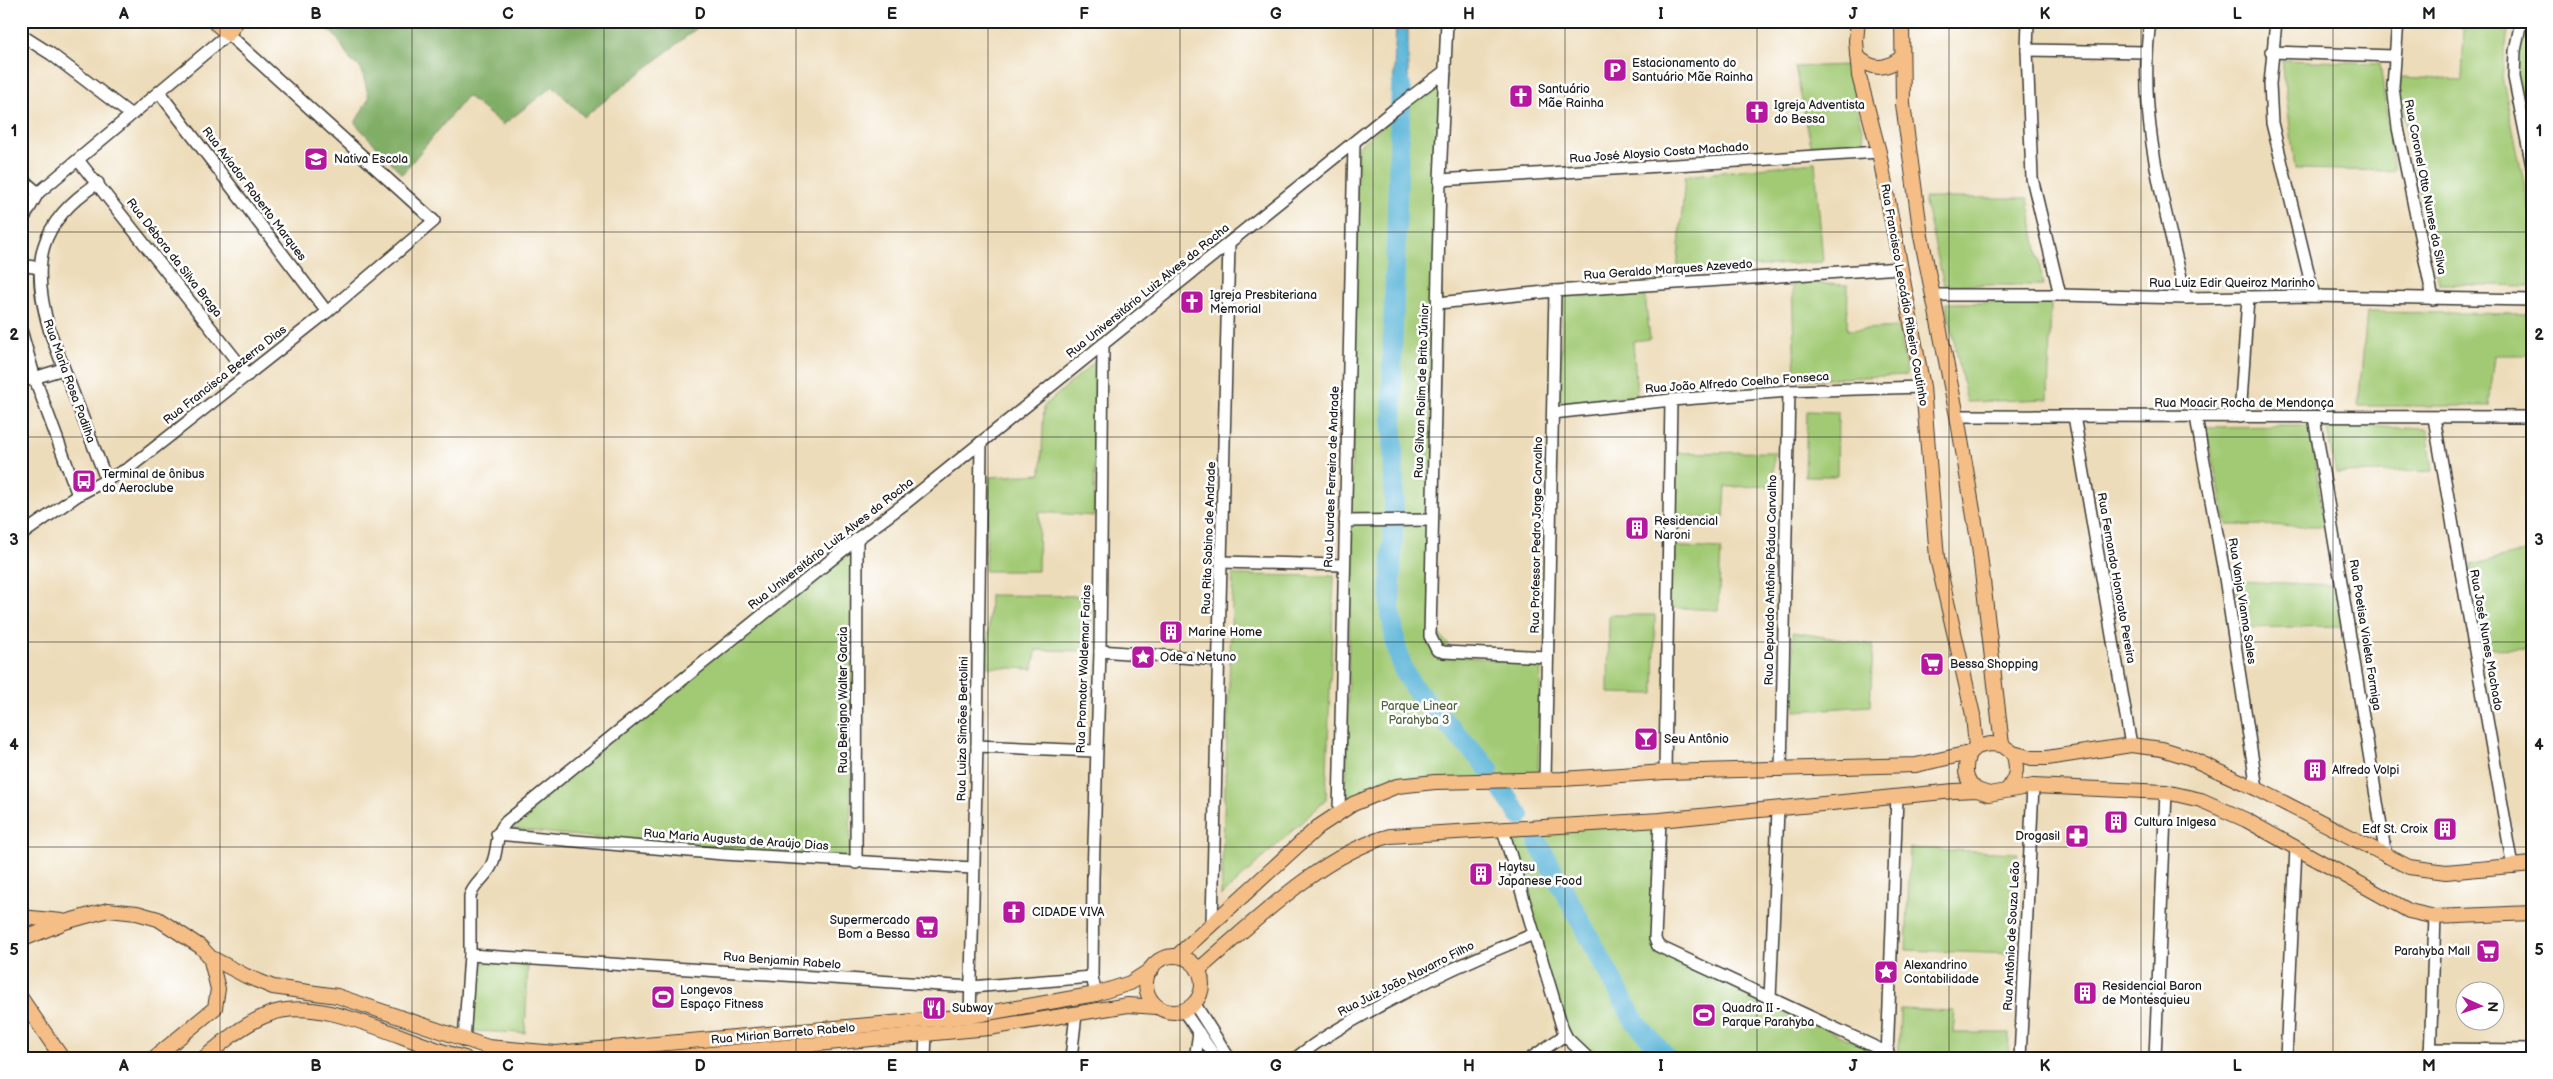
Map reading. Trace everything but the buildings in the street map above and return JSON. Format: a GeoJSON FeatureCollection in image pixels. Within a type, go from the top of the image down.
{"type":"FeatureCollection","features":[{"type":"Feature","properties":{"kind":"main road"},"geometry":{"type":"LineString","coordinates":[[213,21],[228,34],[237,21]]}},
{"type":"Feature","properties":{"kind":"main road","name":"Rua Francisco Leocádio Ribeiro Coutinho"},"geometry":{"type":"LineString","coordinates":[[1858,21],[1857,56],[1861,85],[1879,152],[1922,387],[1938,558],[1973,715],[1973,750]]}},
{"type":"Feature","properties":{"kind":"main road"},"geometry":{"type":"LineString","coordinates":[[1902,21],[1903,104],[1921,236],[1957,416],[1979,546],[2008,749],[2017,770],[2015,779],[2008,789]]}},
{"type":"Feature","properties":{"kind":"main road"},"geometry":{"type":"LineString","coordinates":[[1857,56],[1865,64],[1880,69],[1893,64],[1902,57]]}},
{"type":"Feature","properties":{"kind":"main road"},"geometry":{"type":"LineString","coordinates":[[1178,956],[1212,922],[1318,827],[1339,812],[1366,797],[1405,785],[1665,772],[1781,770],[1916,764],[1990,744],[2032,758],[2047,758],[2131,745],[2162,749],[2188,757],[2257,789],[2386,857],[2409,867],[2446,872],[2532,864]]}},
{"type":"Feature","properties":{"kind":"main road"},"geometry":{"type":"LineString","coordinates":[[1973,750],[1965,772],[1969,782],[1977,790]]}},
{"type":"Feature","properties":{"kind":"main road"},"geometry":{"type":"LineString","coordinates":[[1198,970],[1262,915],[1334,860],[1356,847],[1373,840],[1405,834],[1660,820],[1977,790],[1989,794],[2008,789],[2033,786],[2166,792],[2201,800],[2296,848],[2409,911],[2435,917],[2532,914]]}},
{"type":"Feature","properties":{"kind":"main road","name":"Rua Mirian Barreto Rabelo"},"geometry":{"type":"LineString","coordinates":[[21,940],[65,922],[108,910],[137,913],[158,919],[200,947],[210,957],[246,976],[273,987],[337,996],[464,1041],[504,1049],[556,1053],[970,1016],[1096,994],[1130,982],[1152,969]]}},
{"type":"Feature","properties":{"kind":"main road"},"geometry":{"type":"LineString","coordinates":[[21,917],[65,922]]}},
{"type":"Feature","properties":{"kind":"main road"},"geometry":{"type":"LineString","coordinates":[[1178,956],[1190,960],[1198,970],[1201,981],[1200,993],[1188,1006],[1166,1011],[1157,1007],[1146,991],[1147,977],[1160,960],[1178,956]]}},
{"type":"Feature","properties":{"kind":"main road"},"geometry":{"type":"LineString","coordinates":[[154,1058],[215,1008],[218,989],[210,957]]}},
{"type":"Feature","properties":{"kind":"main road"},"geometry":{"type":"LineString","coordinates":[[21,998],[62,1058]]}},
{"type":"Feature","properties":{"kind":"main road","name":"Rua Mirian Barreto Rabelo"},"geometry":{"type":"LineString","coordinates":[[668,1058],[803,1051],[926,1033],[989,1028],[1128,1005],[1157,1007]]}},
{"type":"Feature","properties":{"kind":"main road"},"geometry":{"type":"LineString","coordinates":[[204,1058],[252,1022],[269,1014],[305,1008],[333,1013],[463,1058]]}},
{"type":"Feature","properties":{"kind":"street","name":"Rua Gilvan Rolim de Brito Júnior"},"geometry":{"type":"LineString","coordinates":[[1447,21],[1440,180],[1430,636],[1437,650],[1547,657]]}},
{"type":"Feature","properties":{"kind":"street"},"geometry":{"type":"LineString","coordinates":[[2028,21],[2027,50],[2032,178],[2060,295]]}},
{"type":"Feature","properties":{"kind":"street"},"geometry":{"type":"LineString","coordinates":[[2150,21],[2146,52],[2146,93],[2151,148],[2186,298]]}},
{"type":"Feature","properties":{"kind":"street"},"geometry":{"type":"LineString","coordinates":[[2276,21],[2271,52],[2272,123],[2314,296]]}},
{"type":"Feature","properties":{"kind":"street","name":"Rua Coronel Otto Nunes da Silva"},"geometry":{"type":"LineString","coordinates":[[2398,21],[2393,86],[2398,128],[2433,298]]}},
{"type":"Feature","properties":{"kind":"street"},"geometry":{"type":"LineString","coordinates":[[2522,21],[2515,51],[2514,77],[2532,166]]}},
{"type":"Feature","properties":{"kind":"street"},"geometry":{"type":"LineString","coordinates":[[21,223],[38,193],[130,114],[160,92],[228,34]]}},
{"type":"Feature","properties":{"kind":"street","name":"Rua Francisca Bezerra Dias"},"geometry":{"type":"LineString","coordinates":[[21,535],[78,495],[129,468],[327,312],[434,221],[228,34]]}},
{"type":"Feature","properties":{"kind":"street"},"geometry":{"type":"LineString","coordinates":[[21,35],[51,54],[130,114]]}},
{"type":"Feature","properties":{"kind":"street"},"geometry":{"type":"LineString","coordinates":[[2027,50],[2146,52]]}},
{"type":"Feature","properties":{"kind":"street"},"geometry":{"type":"LineString","coordinates":[[2271,52],[2394,56]]}},
{"type":"Feature","properties":{"kind":"street","name":"Rua Universitário Luiz Alves da Rocha"},"geometry":{"type":"LineString","coordinates":[[498,834],[507,821],[857,538],[907,502],[1104,345],[1395,108],[1445,71]]}},
{"type":"Feature","properties":{"kind":"street","name":"Rua Aviador Roberto Marques"},"geometry":{"type":"LineString","coordinates":[[160,92],[327,312]]}},
{"type":"Feature","properties":{"kind":"street","name":"Rua Lourdes Ferreira de Andrade"},"geometry":{"type":"LineString","coordinates":[[1339,812],[1343,565],[1354,143]]}},
{"type":"Feature","properties":{"kind":"street","name":"Rua José Aloysio Costa Machado"},"geometry":{"type":"LineString","coordinates":[[1440,180],[1879,152]]}},
{"type":"Feature","properties":{"kind":"street","name":"Rua Débora da Silva Braga"},"geometry":{"type":"LineString","coordinates":[[78,160],[248,374]]}},
{"type":"Feature","properties":{"kind":"street"},"geometry":{"type":"LineString","coordinates":[[21,178],[38,193]]}},
{"type":"Feature","properties":{"kind":"street","name":"Rua Maria Rosa Padilha"},"geometry":{"type":"LineString","coordinates":[[98,183],[65,207],[46,240],[40,268],[45,313],[63,369],[106,479]]}},
{"type":"Feature","properties":{"kind":"street","name":"Rua Rita Sabino de Andrade"},"geometry":{"type":"LineString","coordinates":[[1212,922],[1229,244]]}},
{"type":"Feature","properties":{"kind":"street"},"geometry":{"type":"LineString","coordinates":[[21,265],[40,268]]}},
{"type":"Feature","properties":{"kind":"street","name":"Rua Geraldo Marques Azevedo"},"geometry":{"type":"LineString","coordinates":[[1438,303],[1555,291],[1901,268]]}},
{"type":"Feature","properties":{"kind":"street","name":"Rua Professor Pedro Jorge Carvalho"},"geometry":{"type":"LineString","coordinates":[[1544,779],[1555,291]]}},
{"type":"Feature","properties":{"kind":"street","name":"Rua Luiz Edir Queiroz Marinho"},"geometry":{"type":"LineString","coordinates":[[1932,295],[2060,295],[2186,298],[2314,296],[2532,300]]}},
{"type":"Feature","properties":{"kind":"street"},"geometry":{"type":"LineString","coordinates":[[2240,417],[2248,297]]}},
{"type":"Feature","properties":{"kind":"street"},"geometry":{"type":"LineString","coordinates":[[21,330],[35,379],[78,495]]}},
{"type":"Feature","properties":{"kind":"street","name":"Rua Promotor Waldemar Farias"},"geometry":{"type":"LineString","coordinates":[[1096,994],[1092,977],[1095,751],[1100,651],[1104,345]]}},
{"type":"Feature","properties":{"kind":"street"},"geometry":{"type":"LineString","coordinates":[[21,382],[63,369]]}},
{"type":"Feature","properties":{"kind":"street","name":"Rua João Alfredo Coelho Fonseca"},"geometry":{"type":"LineString","coordinates":[[1553,413],[1671,400],[1789,391],[1922,387]]}},
{"type":"Feature","properties":{"kind":"street","name":"Rua Deputado Antônio Pádua Carvalho"},"geometry":{"type":"LineString","coordinates":[[1781,770],[1789,391]]}},
{"type":"Feature","properties":{"kind":"street"},"geometry":{"type":"LineString","coordinates":[[1665,772],[1671,400]]}},
{"type":"Feature","properties":{"kind":"street","name":"Rua Moacir Rocha de Mendonça"},"geometry":{"type":"LineString","coordinates":[[1957,416],[2196,418],[2532,417]]}},
{"type":"Feature","properties":{"kind":"street","name":"Rua Fernando Honorato Pereira"},"geometry":{"type":"LineString","coordinates":[[2074,416],[2131,745]]}},
{"type":"Feature","properties":{"kind":"street","name":"Rua Poetisa Violeta Formiga"},"geometry":{"type":"LineString","coordinates":[[2314,417],[2386,857]]}},
{"type":"Feature","properties":{"kind":"street","name":"Rua Vanja Vianna Sales"},"geometry":{"type":"LineString","coordinates":[[2196,418],[2225,578],[2257,789]]}},
{"type":"Feature","properties":{"kind":"street","name":"Rua José Nunes Machado"},"geometry":{"type":"LineString","coordinates":[[2434,418],[2513,867]]}},
{"type":"Feature","properties":{"kind":"street","name":"Rua Luiza Simões Bertolini"},"geometry":{"type":"LineString","coordinates":[[970,1016],[977,746],[981,442]]}},
{"type":"Feature","properties":{"kind":"street"},"geometry":{"type":"LineString","coordinates":[[1344,521],[1432,520]]}},
{"type":"Feature","properties":{"kind":"street","name":"Rua Benigno Walter Garcia"},"geometry":{"type":"LineString","coordinates":[[856,863],[857,538]]}},
{"type":"Feature","properties":{"kind":"street"},"geometry":{"type":"LineString","coordinates":[[1221,562],[1343,565]]}},
{"type":"Feature","properties":{"kind":"street"},"geometry":{"type":"LineString","coordinates":[[1100,651],[1220,660]]}},
{"type":"Feature","properties":{"kind":"street"},"geometry":{"type":"LineString","coordinates":[[977,746],[1095,751]]}},
{"type":"Feature","properties":{"kind":"street","name":"Rua Antônio de Souza Leão"},"geometry":{"type":"LineString","coordinates":[[2020,1058],[2033,786]]}},
{"type":"Feature","properties":{"kind":"street"},"geometry":{"type":"LineString","coordinates":[[2155,1058],[2166,792]]}},
{"type":"Feature","properties":{"kind":"street"},"geometry":{"type":"LineString","coordinates":[[1660,820],[1655,939],[1658,946],[1888,1055],[1897,797]]}},
{"type":"Feature","properties":{"kind":"street"},"geometry":{"type":"LineString","coordinates":[[1770,999],[1778,810]]}},
{"type":"Feature","properties":{"kind":"street"},"geometry":{"type":"LineString","coordinates":[[1503,830],[1565,1035],[1588,1058]]}},
{"type":"Feature","properties":{"kind":"street"},"geometry":{"type":"LineString","coordinates":[[464,1041],[470,954],[470,896],[472,888],[492,866],[498,834]]}},
{"type":"Feature","properties":{"kind":"street","name":"Rua Maria Augusta de Araújo Dias"},"geometry":{"type":"LineString","coordinates":[[498,834],[723,854],[856,863],[973,868]]}},
{"type":"Feature","properties":{"kind":"street"},"geometry":{"type":"LineString","coordinates":[[2286,1058],[2296,848]]}},
{"type":"Feature","properties":{"kind":"street"},"geometry":{"type":"LineString","coordinates":[[2435,917],[2430,1053],[2532,1050]]}},
{"type":"Feature","properties":{"kind":"street","name":"Rua Juiz João Navarro Filho"},"geometry":{"type":"LineString","coordinates":[[1296,1058],[1330,1034],[1402,994],[1483,954],[1534,934]]}},
{"type":"Feature","properties":{"kind":"street","name":"Rua Benjamin Rabelo"},"geometry":{"type":"LineString","coordinates":[[470,954],[971,987],[1092,977]]}},
{"type":"Feature","properties":{"kind":"street"},"geometry":{"type":"LineString","coordinates":[[1188,1006],[1199,1033],[1216,1058]]}},
{"type":"Feature","properties":{"kind":"street"},"geometry":{"type":"LineString","coordinates":[[1188,1006],[1229,1058]]}},
{"type":"Feature","properties":{"kind":"street"},"geometry":{"type":"LineString","coordinates":[[1071,1058],[1076,1014]]}},
{"type":"Feature","properties":{"kind":"street"},"geometry":{"type":"LineString","coordinates":[[924,1058],[926,1033]]}},
{"type":"Feature","properties":{"kind":"street"},"geometry":{"type":"LineString","coordinates":[[1195,1058],[1199,1033]]}},
{"type":"Feature","properties":{"kind":"street"},"geometry":{"type":"LineString","coordinates":[[1531,1058],[1565,1035]]}},
{"type":"Feature","properties":{"kind":"green space"},"geometry":{"type":"Polygon","coordinates":[[[319,21],[706,21],[584,117],[553,86],[503,125],[467,96],[402,174],[355,123],[369,98],[361,68],[351,61],[337,38],[319,21]]]}},
{"type":"Feature","properties":{"kind":"green space"},"geometry":{"type":"Polygon","coordinates":[[[2407,21],[2509,21],[2502,77],[2532,221],[2532,286],[2439,284],[2399,93],[2401,77],[2462,80],[2464,27],[2406,25],[2407,21]]]}},
{"type":"Feature","properties":{"kind":"green space"},"geometry":{"type":"Polygon","coordinates":[[[2522,21],[2532,21],[2532,169],[2513,65],[2522,21]]]}},
{"type":"Feature","properties":{"kind":"green space"},"geometry":{"type":"Polygon","coordinates":[[[2282,60],[2380,63],[2394,171],[2295,169],[2282,60]]]}},
{"type":"Feature","properties":{"kind":"green space"},"geometry":{"type":"Polygon","coordinates":[[[1848,65],[1866,148],[1811,145],[1795,67],[1848,65]]]}},
{"type":"Feature","properties":{"kind":"green space","name":"Parque Linear Parahyba 3"},"geometry":{"type":"Polygon","coordinates":[[[1446,75],[1434,629],[1459,656],[1541,664],[1538,768],[1545,780],[1405,784],[1346,807],[1357,147],[1446,75]]]}},
{"type":"Feature","properties":{"kind":"green space"},"geometry":{"type":"Polygon","coordinates":[[[1815,162],[1823,262],[1677,271],[1685,176],[1815,162]]]}},
{"type":"Feature","properties":{"kind":"green space"},"geometry":{"type":"Polygon","coordinates":[[[1924,198],[2028,198],[2043,285],[1944,285],[1924,198]]]}},
{"type":"Feature","properties":{"kind":"green space"},"geometry":{"type":"Polygon","coordinates":[[[1792,282],[1848,285],[1847,330],[1899,327],[1907,375],[1795,380],[1792,282]]]}},
{"type":"Feature","properties":{"kind":"green space"},"geometry":{"type":"Polygon","coordinates":[[[1645,295],[1650,339],[1633,341],[1637,396],[1559,403],[1563,296],[1645,295]]]}},
{"type":"Feature","properties":{"kind":"green space"},"geometry":{"type":"Polygon","coordinates":[[[1946,303],[2051,303],[2048,399],[1967,402],[1946,303]]]}},
{"type":"Feature","properties":{"kind":"green space"},"geometry":{"type":"Polygon","coordinates":[[[2367,312],[2532,314],[2532,355],[2495,355],[2489,406],[2358,406],[2367,312]]]}},
{"type":"Feature","properties":{"kind":"green space"},"geometry":{"type":"Polygon","coordinates":[[[1097,360],[1094,516],[1039,512],[1038,571],[985,571],[990,477],[1041,474],[1044,406],[1097,360]]]}},
{"type":"Feature","properties":{"kind":"green space"},"geometry":{"type":"Polygon","coordinates":[[[1807,411],[1838,412],[1837,476],[1805,476],[1807,411]]]}},
{"type":"Feature","properties":{"kind":"green space"},"geometry":{"type":"Polygon","coordinates":[[[2326,425],[2427,429],[2433,471],[2336,473],[2326,425]]]}},
{"type":"Feature","properties":{"kind":"green space"},"geometry":{"type":"Polygon","coordinates":[[[2310,426],[2324,526],[2227,525],[2205,427],[2310,426]]]}},
{"type":"Feature","properties":{"kind":"green space"},"geometry":{"type":"Polygon","coordinates":[[[1774,452],[1773,486],[1726,487],[1724,517],[1674,529],[1671,453],[1774,452]]]}},
{"type":"Feature","properties":{"kind":"green space"},"geometry":{"type":"Polygon","coordinates":[[[854,544],[850,865],[503,828],[854,544]]]}},
{"type":"Feature","properties":{"kind":"green space"},"geometry":{"type":"Polygon","coordinates":[[[1666,546],[1721,549],[1718,610],[1663,607],[1666,546]]]}},
{"type":"Feature","properties":{"kind":"green space"},"geometry":{"type":"Polygon","coordinates":[[[2532,550],[2532,648],[2487,649],[2471,565],[2532,550]]]}},
{"type":"Feature","properties":{"kind":"green space"},"geometry":{"type":"Polygon","coordinates":[[[1233,575],[1334,576],[1326,800],[1221,896],[1233,575]]]}},
{"type":"Feature","properties":{"kind":"green space"},"geometry":{"type":"Polygon","coordinates":[[[2234,581],[2335,585],[2341,626],[2244,628],[2234,581]]]}},
{"type":"Feature","properties":{"kind":"green space"},"geometry":{"type":"Polygon","coordinates":[[[990,595],[1092,596],[1090,651],[1036,650],[1033,669],[987,667],[990,595]]]}},
{"type":"Feature","properties":{"kind":"green space"},"geometry":{"type":"Polygon","coordinates":[[[1609,615],[1655,615],[1654,694],[1608,693],[1609,615]]]}},
{"type":"Feature","properties":{"kind":"green space"},"geometry":{"type":"Polygon","coordinates":[[[1793,632],[1873,645],[1870,706],[1795,711],[1793,632]]]}},
{"type":"Feature","properties":{"kind":"green space"},"geometry":{"type":"Polygon","coordinates":[[[1658,820],[1654,948],[1888,1058],[1590,1058],[1566,1037],[1506,831],[1658,820]]]}},
{"type":"Feature","properties":{"kind":"green space"},"geometry":{"type":"Polygon","coordinates":[[[1910,848],[2017,853],[2012,954],[1906,950],[1910,848]]]}},
{"type":"Feature","properties":{"kind":"green space"},"geometry":{"type":"Polygon","coordinates":[[[474,962],[528,964],[525,1033],[471,1031],[474,962]]]}},
{"type":"Feature","properties":{"kind":"green space"},"geometry":{"type":"Polygon","coordinates":[[[1900,1009],[1955,1011],[1953,1033],[2009,1033],[2008,1058],[1898,1058],[1900,1009]]]}},
{"type":"Feature","properties":{"kind":"water"},"geometry":{"type":"Polygon","coordinates":[[[1395,21],[1408,21],[1408,106],[1392,118],[1396,24],[1395,21]]]}},
{"type":"Feature","properties":{"kind":"waterway"},"geometry":{"type":"LineString","coordinates":[[1401,86],[1392,359],[1394,504],[1390,608],[1396,646],[1403,669],[1413,687],[1489,769]]}},
{"type":"Feature","properties":{"kind":"waterway"},"geometry":{"type":"LineString","coordinates":[[1502,790],[1520,816]]}},
{"type":"Feature","properties":{"kind":"waterway"},"geometry":{"type":"LineString","coordinates":[[1538,843],[1634,1020],[1667,1058]]}},
{"type":"Feature","properties":{"kind":"place","name":"Estacionamento do Santuário Mãe Rainha"},"geometry":{"type":"Point","coordinates":[1615,70]}},
{"type":"Feature","properties":{"kind":"place","name":"Santuário Mãe Rainha"},"geometry":{"type":"Point","coordinates":[1521,96]}},
{"type":"Feature","properties":{"kind":"place","name":"Igreja Adventista do Bessa"},"geometry":{"type":"Point","coordinates":[1757,112]}},
{"type":"Feature","properties":{"kind":"place","name":"Nativa Escola"},"geometry":{"type":"Point","coordinates":[316,159]}},
{"type":"Feature","properties":{"kind":"place","name":"Igreja Presbiteriana Memorial"},"geometry":{"type":"Point","coordinates":[1192,302]}},
{"type":"Feature","properties":{"kind":"place","name":"Terminal de ônibus do Aeroclube"},"geometry":{"type":"Point","coordinates":[84,481]}},
{"type":"Feature","properties":{"kind":"place","name":"Residencial Naroni"},"geometry":{"type":"Point","coordinates":[1637,528]}},
{"type":"Feature","properties":{"kind":"place","name":"Marine Home"},"geometry":{"type":"Point","coordinates":[1171,632]}},
{"type":"Feature","properties":{"kind":"place","name":"Ode a Netuno"},"geometry":{"type":"Point","coordinates":[1143,657]}},
{"type":"Feature","properties":{"kind":"place","name":"Bessa Shopping"},"geometry":{"type":"Point","coordinates":[1932,664]}},
{"type":"Feature","properties":{"kind":"place","name":"Seu Antônio"},"geometry":{"type":"Point","coordinates":[1646,739]}},
{"type":"Feature","properties":{"kind":"place","name":"Alfredo Volpi"},"geometry":{"type":"Point","coordinates":[2315,770]}},
{"type":"Feature","properties":{"kind":"place","name":"Cultura Inlgesa"},"geometry":{"type":"Point","coordinates":[2116,822]}},
{"type":"Feature","properties":{"kind":"place","name":"Edf St. Croix"},"geometry":{"type":"Point","coordinates":[2445,829]}},
{"type":"Feature","properties":{"kind":"place","name":"Drogasil"},"geometry":{"type":"Point","coordinates":[2077,836]}},
{"type":"Feature","properties":{"kind":"place","name":"Haytsu Japanese Food"},"geometry":{"type":"Point","coordinates":[1481,874]}},
{"type":"Feature","properties":{"kind":"place","name":"CIDADE VIVA"},"geometry":{"type":"Point","coordinates":[1014,912]}},
{"type":"Feature","properties":{"kind":"place","name":"Supermercado Bom a Bessa"},"geometry":{"type":"Point","coordinates":[927,927]}},
{"type":"Feature","properties":{"kind":"place","name":"Parahyba Mall"},"geometry":{"type":"Point","coordinates":[2488,951]}},
{"type":"Feature","properties":{"kind":"place","name":"Alexandrino Contabilidade"},"geometry":{"type":"Point","coordinates":[1886,972]}},
{"type":"Feature","properties":{"kind":"place","name":"Residencial Baron de Montesquieu"},"geometry":{"type":"Point","coordinates":[2085,993]}},
{"type":"Feature","properties":{"kind":"place","name":"Longevos Espaço Fitness"},"geometry":{"type":"Point","coordinates":[663,997]}},
{"type":"Feature","properties":{"kind":"place","name":"Subway"},"geometry":{"type":"Point","coordinates":[934,1008]}},
{"type":"Feature","properties":{"kind":"place","name":"Quadra II - Parque Parahyba"},"geometry":{"type":"Point","coordinates":[1704,1015]}}]}
